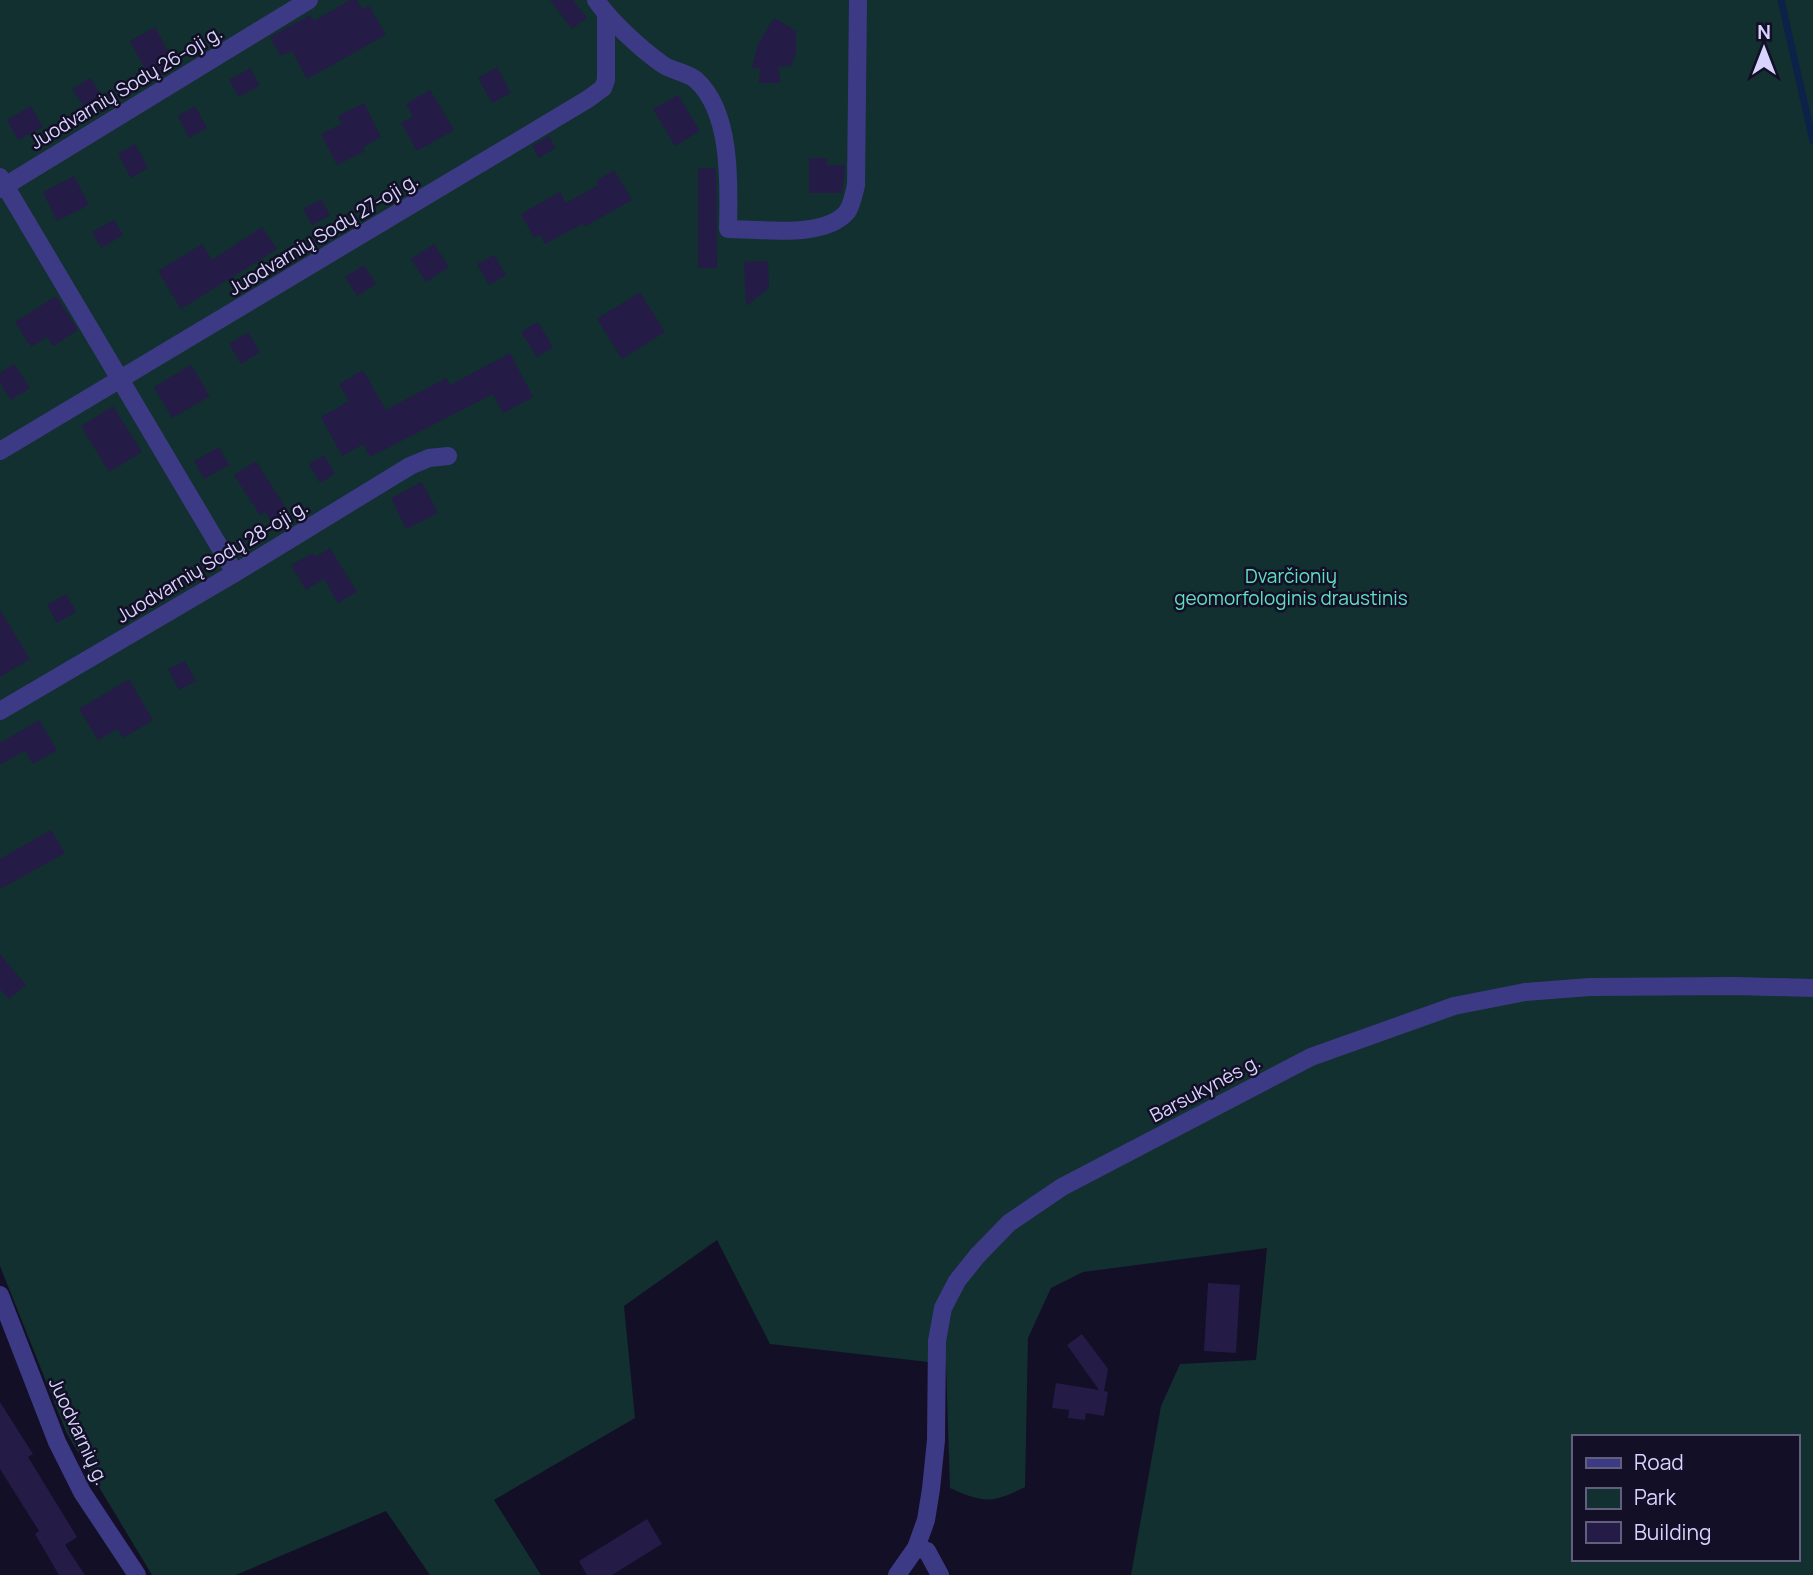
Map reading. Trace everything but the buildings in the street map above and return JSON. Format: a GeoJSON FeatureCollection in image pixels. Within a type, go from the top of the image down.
{"type":"FeatureCollection","features":[{"type":"Feature","properties":{"kind":"street","name":"Juodvarnių Sodų 26-oji g."},"geometry":{"type":"LineString","coordinates":[[2,184],[309,0]]}},
{"type":"Feature","properties":{"kind":"street"},"geometry":{"type":"LineString","coordinates":[[601,7],[662,65],[695,79],[713,104],[727,149],[728,229],[814,229],[833,223],[849,210],[856,185],[858,0]]}},
{"type":"Feature","properties":{"kind":"street","name":"Juodvarnių Sodų 27-oji g."},"geometry":{"type":"LineString","coordinates":[[0,452],[603,88],[606,80],[601,7]]}},
{"type":"Feature","properties":{"kind":"street"},"geometry":{"type":"LineString","coordinates":[[2,184],[235,573]]}},
{"type":"Feature","properties":{"kind":"street","name":"Juodvarnių Sodų 28-oji g."},"geometry":{"type":"LineString","coordinates":[[0,712],[410,466],[429,458],[449,456]]}},
{"type":"Feature","properties":{"kind":"street","name":"Barsukynės g."},"geometry":{"type":"LineString","coordinates":[[897,1575],[916,1548],[926,1520],[936,1440],[937,1341],[943,1308],[957,1281],[976,1256],[1009,1223],[1062,1186],[1311,1057],[1454,1006],[1525,992],[1591,987],[1813,988]]}},
{"type":"Feature","properties":{"kind":"street","name":"Juodvarnių g."},"geometry":{"type":"LineString","coordinates":[[0,1295],[57,1443],[82,1492],[138,1575]]}},
{"type":"Feature","properties":{"kind":"street"},"geometry":{"type":"LineString","coordinates":[[916,1548],[927,1551],[940,1575]]}},
{"type":"Feature","properties":{"kind":"green space","name":"Dvarčionių geomorfologinis draustinis"},"geometry":{"type":"Polygon","coordinates":[[[0,0],[1813,0],[1813,1575],[1131,1575],[1161,1406],[1180,1364],[1256,1360],[1267,1248],[1083,1272],[1051,1288],[1028,1338],[1025,1487],[988,1500],[971,1497],[950,1488],[946,1364],[770,1344],[717,1240],[624,1306],[635,1418],[494,1500],[541,1575],[430,1575],[386,1511],[236,1575],[152,1575],[67,1434],[0,1266],[0,0]]]}},
{"type":"Feature","properties":{"kind":"waterway"},"geometry":{"type":"LineString","coordinates":[[1781,0],[1813,141]]}}]}
